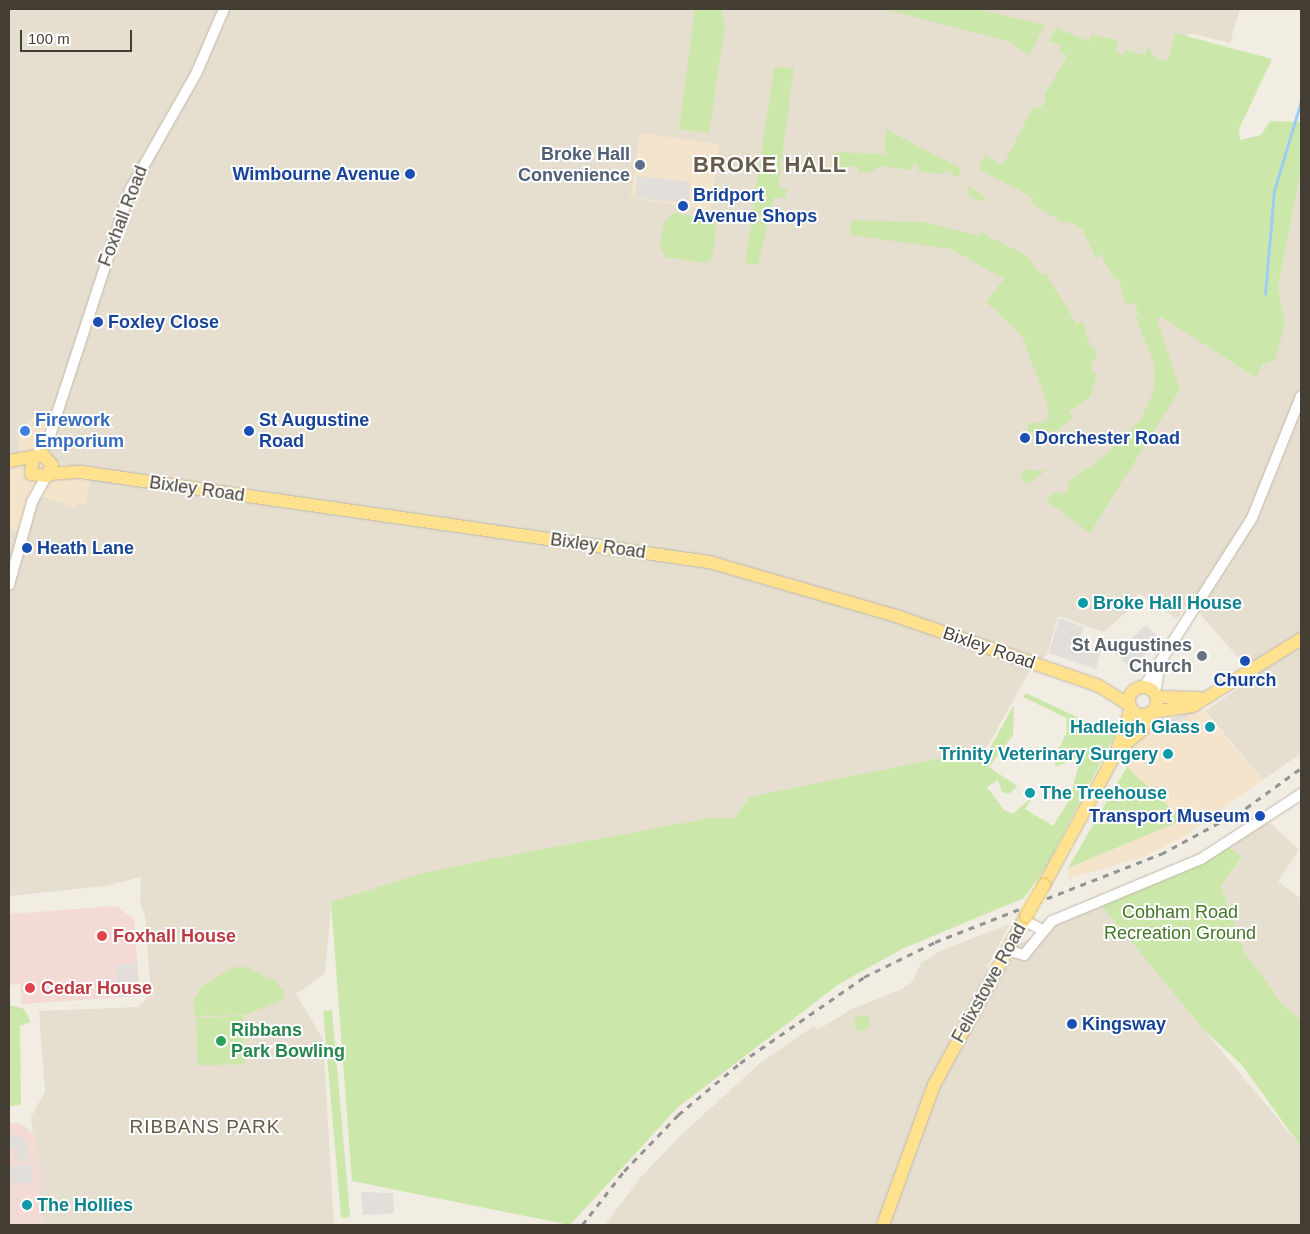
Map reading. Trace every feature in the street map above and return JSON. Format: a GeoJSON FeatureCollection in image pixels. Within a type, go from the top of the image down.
{"type":"FeatureCollection","features":[{"type":"Feature","properties":{"kind":"main road"},"geometry":{"type":"LineString","coordinates":[[9,462],[42,458]]}},
{"type":"Feature","properties":{"kind":"main road"},"geometry":{"type":"LineString","coordinates":[[9,462],[32,474],[42,458]]}},
{"type":"Feature","properties":{"kind":"main road"},"geometry":{"type":"LineString","coordinates":[[42,458],[48,475]]}},
{"type":"Feature","properties":{"kind":"main road","name":"Bixley Road"},"geometry":{"type":"LineString","coordinates":[[42,458],[81,472],[709,562],[817,590],[1099,686],[1148,692]]}},
{"type":"Feature","properties":{"kind":"main road","name":"Bixley Road"},"geometry":{"type":"LineString","coordinates":[[32,474],[48,475],[81,472]]}},
{"type":"Feature","properties":{"kind":"main road"},"geometry":{"type":"LineString","coordinates":[[1151,712],[1182,710],[1301,638]]}},
{"type":"Feature","properties":{"kind":"main road","name":"Bixley Road"},"geometry":{"type":"LineString","coordinates":[[1099,686],[1130,706],[1137,714],[1151,712]]}},
{"type":"Feature","properties":{"kind":"main road"},"geometry":{"type":"LineString","coordinates":[[1148,692],[1202,698]]}},
{"type":"Feature","properties":{"kind":"main road","name":"Felixstowe Road"},"geometry":{"type":"LineString","coordinates":[[883,1225],[934,1084],[1117,751],[1130,706],[1148,692],[1151,712],[1143,729],[1117,751]]}},
{"type":"Feature","properties":{"kind":"street","name":"Foxhall Road"},"geometry":{"type":"LineString","coordinates":[[42,458],[130,190],[196,74],[224,9]]}},
{"type":"Feature","properties":{"kind":"street"},"geometry":{"type":"LineString","coordinates":[[1148,692],[1159,665],[1256,511],[1301,396]]}},
{"type":"Feature","properties":{"kind":"street"},"geometry":{"type":"LineString","coordinates":[[32,474],[32,502]]}},
{"type":"Feature","properties":{"kind":"street"},"geometry":{"type":"LineString","coordinates":[[9,585],[32,502],[48,475]]}},
{"type":"Feature","properties":{"kind":"street"},"geometry":{"type":"LineString","coordinates":[[1007,950],[1024,955],[1043,930],[1079,908],[1201,859],[1301,794]]}},
{"type":"Feature","properties":{"kind":"street"},"geometry":{"type":"LineString","coordinates":[[1025,918],[1043,930]]}},
{"type":"Feature","properties":{"kind":"shaded area"},"geometry":{"type":"Polygon","coordinates":[[[9,9],[1240,9],[1230,43],[1189,33],[1170,87],[1156,319],[1162,317],[1256,378],[1285,322],[1278,288],[1301,170],[1301,753],[1263,780],[1205,711],[1255,677],[1189,601],[1177,619],[1138,593],[1134,605],[1104,632],[1058,616],[1047,655],[1033,665],[976,767],[331,908],[325,973],[296,994],[323,1039],[334,1225],[42,1225],[31,1117],[45,1092],[39,1011],[138,1007],[151,994],[145,917],[140,902],[141,877],[105,886],[9,896],[9,9]]]}},
{"type":"Feature","properties":{"kind":"shaded area"},"geometry":{"type":"Polygon","coordinates":[[[640,133],[719,144],[710,209],[631,198],[640,133]]]}},
{"type":"Feature","properties":{"kind":"shaded area"},"geometry":{"type":"Polygon","coordinates":[[[637,176],[691,182],[688,204],[635,198],[637,176]]]}},
{"type":"Feature","properties":{"kind":"shaded area"},"geometry":{"type":"Polygon","coordinates":[[[38,414],[55,420],[43,455],[92,474],[86,504],[79,503],[76,508],[35,494],[23,533],[9,528],[9,461],[17,460],[21,427],[38,414]]]}},
{"type":"Feature","properties":{"kind":"shaded area"},"geometry":{"type":"Polygon","coordinates":[[[1059,618],[1084,627],[1078,643],[1101,651],[1096,669],[1049,653],[1059,618]]]}},
{"type":"Feature","properties":{"kind":"shaded area"},"geometry":{"type":"Polygon","coordinates":[[[1146,625],[1160,640],[1130,668],[1116,653],[1146,625]]]}},
{"type":"Feature","properties":{"kind":"shaded area"},"geometry":{"type":"Polygon","coordinates":[[[1200,708],[1263,780],[1186,835],[1146,856],[1068,879],[1068,868],[1182,820],[1119,761],[1155,722],[1200,708]]]}},
{"type":"Feature","properties":{"kind":"shaded area"},"geometry":{"type":"Polygon","coordinates":[[[1200,708],[1160,736],[1152,727],[1163,718],[1168,720],[1200,708]]]}},
{"type":"Feature","properties":{"kind":"shaded area"},"geometry":{"type":"Polygon","coordinates":[[[1266,819],[1299,850],[1278,881],[1301,899],[1301,1020],[1283,1005],[1244,951],[1221,886],[1242,858],[1225,844],[1266,819]]]}},
{"type":"Feature","properties":{"kind":"shaded area"},"geometry":{"type":"Polygon","coordinates":[[[1099,903],[1301,1147],[1301,1225],[605,1225],[641,1177],[680,1136],[760,1063],[814,1026],[817,1030],[852,1009],[900,990],[912,982],[921,963],[942,950],[1010,924],[987,967],[991,979],[1007,950],[1099,903]]]}},
{"type":"Feature","properties":{"kind":"shaded area"},"geometry":{"type":"Polygon","coordinates":[[[117,906],[134,920],[140,996],[22,1004],[20,984],[9,985],[9,914],[117,906]]]}},
{"type":"Feature","properties":{"kind":"shaded area"},"geometry":{"type":"Polygon","coordinates":[[[136,963],[138,996],[118,997],[116,964],[136,963]]]}},
{"type":"Feature","properties":{"kind":"shaded area"},"geometry":{"type":"Polygon","coordinates":[[[9,1123],[20,1123],[37,1137],[42,1225],[9,1225],[9,1123]]]}},
{"type":"Feature","properties":{"kind":"shaded area"},"geometry":{"type":"Polygon","coordinates":[[[9,1135],[25,1138],[30,1157],[22,1162],[12,1160],[17,1151],[10,1148],[9,1154],[9,1135]]]}},
{"type":"Feature","properties":{"kind":"shaded area"},"geometry":{"type":"Polygon","coordinates":[[[31,1164],[33,1182],[11,1184],[9,1166],[31,1164]]]}},
{"type":"Feature","properties":{"kind":"shaded area"},"geometry":{"type":"Polygon","coordinates":[[[361,1192],[393,1193],[394,1213],[363,1215],[361,1192]]]}},
{"type":"Feature","properties":{"kind":"green space"},"geometry":{"type":"Polygon","coordinates":[[[695,9],[721,9],[725,26],[709,133],[679,129],[695,9]]]}},
{"type":"Feature","properties":{"kind":"green space"},"geometry":{"type":"Polygon","coordinates":[[[884,9],[976,9],[1045,25],[1029,55],[1008,41],[884,9]]]}},
{"type":"Feature","properties":{"kind":"green space"},"geometry":{"type":"Polygon","coordinates":[[[1056,28],[1089,41],[1091,35],[1118,40],[1116,53],[1123,55],[1125,50],[1145,55],[1147,45],[1156,58],[1168,61],[1175,33],[1272,59],[1239,129],[1240,140],[1261,135],[1270,121],[1301,122],[1301,170],[1278,288],[1285,322],[1276,359],[1263,364],[1256,378],[1162,317],[1157,319],[1180,389],[1090,533],[1046,501],[1056,491],[1061,495],[1071,487],[1067,482],[1103,457],[1141,419],[1154,391],[1154,363],[1135,316],[1139,314],[1134,302],[1126,305],[1118,279],[1115,280],[1101,255],[1096,258],[1082,229],[1067,221],[1065,224],[1031,203],[1033,198],[979,169],[984,155],[1003,165],[1034,106],[1040,109],[1047,98],[1044,95],[1067,57],[1059,51],[1061,45],[1049,41],[1056,28]]]}},
{"type":"Feature","properties":{"kind":"green space"},"geometry":{"type":"Polygon","coordinates":[[[774,67],[794,68],[778,188],[787,189],[786,198],[774,197],[758,265],[745,264],[774,67]]]}},
{"type":"Feature","properties":{"kind":"green space"},"geometry":{"type":"Polygon","coordinates":[[[885,129],[961,168],[957,179],[948,170],[939,174],[918,171],[918,163],[913,163],[912,170],[878,166],[871,173],[858,173],[858,166],[850,166],[842,177],[834,152],[885,154],[885,129]]]}},
{"type":"Feature","properties":{"kind":"green space"},"geometry":{"type":"Polygon","coordinates":[[[968,185],[985,197],[983,202],[969,197],[968,185]]]}},
{"type":"Feature","properties":{"kind":"green space"},"geometry":{"type":"Polygon","coordinates":[[[673,213],[709,218],[717,224],[712,259],[705,263],[665,257],[660,247],[664,223],[673,213]]]}},
{"type":"Feature","properties":{"kind":"green space"},"geometry":{"type":"Polygon","coordinates":[[[851,220],[925,222],[979,236],[981,232],[1026,255],[1042,275],[1046,273],[1076,324],[1082,321],[1091,347],[1095,346],[1096,359],[1092,361],[1093,373],[1097,374],[1090,397],[1069,412],[1073,417],[1057,431],[1028,432],[1028,423],[1044,423],[1049,417],[1047,403],[1022,336],[986,302],[1004,279],[951,249],[850,235],[851,220]]]}},
{"type":"Feature","properties":{"kind":"green space"},"geometry":{"type":"Polygon","coordinates":[[[1024,469],[1046,470],[1030,484],[1021,480],[1024,469]]]}},
{"type":"Feature","properties":{"kind":"green space"},"geometry":{"type":"Polygon","coordinates":[[[1026,693],[1115,735],[1046,867],[1024,898],[902,949],[839,984],[677,1108],[570,1225],[352,1181],[331,902],[420,874],[491,859],[711,818],[735,818],[750,797],[990,748],[1014,705],[1013,735],[989,767],[1017,786],[1010,794],[1002,792],[998,780],[987,787],[1004,810],[1013,814],[1036,793],[1025,809],[1053,826],[1070,799],[1081,756],[1055,767],[1056,754],[1067,732],[1066,718],[1023,697],[1026,693]]]}},
{"type":"Feature","properties":{"kind":"green space"},"geometry":{"type":"Polygon","coordinates":[[[1127,767],[1183,820],[1068,868],[1127,767]]]}},
{"type":"Feature","properties":{"kind":"green space","name":"Cobham Road Recreation Ground"},"geometry":{"type":"Polygon","coordinates":[[[1225,844],[1242,857],[1221,886],[1244,951],[1283,1005],[1301,1020],[1301,1147],[1242,1065],[1204,1030],[1099,903],[1225,844]]]}},
{"type":"Feature","properties":{"kind":"green space"},"geometry":{"type":"Polygon","coordinates":[[[234,967],[247,967],[269,979],[271,976],[285,992],[282,1000],[245,1015],[195,1016],[193,1000],[202,986],[234,967]]]}},
{"type":"Feature","properties":{"kind":"green space"},"geometry":{"type":"Polygon","coordinates":[[[9,1005],[24,1009],[31,1022],[20,1026],[21,1105],[9,1106],[9,1005]]]}},
{"type":"Feature","properties":{"kind":"green space"},"geometry":{"type":"Polygon","coordinates":[[[332,1010],[350,1217],[341,1218],[323,1011],[332,1010]]]}},
{"type":"Feature","properties":{"kind":"green space"},"geometry":{"type":"Polygon","coordinates":[[[859,1015],[865,1015],[870,1020],[868,1029],[859,1031],[854,1026],[854,1020],[859,1015]]]}},
{"type":"Feature","properties":{"kind":"green space","name":"Ribbans Park Bowling"},"geometry":{"type":"Polygon","coordinates":[[[243,1016],[245,1064],[198,1066],[196,1018],[243,1016]]]}},
{"type":"Feature","properties":{"kind":"waterway"},"geometry":{"type":"LineString","coordinates":[[1265,294],[1274,191],[1301,101]]}},
{"type":"Feature","properties":{"kind":"railway"},"geometry":{"type":"LineString","coordinates":[[582,1225],[624,1171],[678,1115],[740,1063],[864,977],[935,942],[1161,854],[1246,808],[1301,768]]}},
{"type":"Feature","properties":{"kind":"place","name":"Broke Hall Convenience"},"geometry":{"type":"Point","coordinates":[640,165]}},
{"type":"Feature","properties":{"kind":"place","name":"Wimbourne Avenue"},"geometry":{"type":"Point","coordinates":[410,174]}},
{"type":"Feature","properties":{"kind":"place","name":"Bridport Avenue Shops"},"geometry":{"type":"Point","coordinates":[683,206]}},
{"type":"Feature","properties":{"kind":"place","name":"Foxley Close"},"geometry":{"type":"Point","coordinates":[98,322]}},
{"type":"Feature","properties":{"kind":"place","name":"Firework Emporium"},"geometry":{"type":"Point","coordinates":[25,431]}},
{"type":"Feature","properties":{"kind":"place","name":"St Augustine Road"},"geometry":{"type":"Point","coordinates":[249,431]}},
{"type":"Feature","properties":{"kind":"place","name":"Dorchester Road"},"geometry":{"type":"Point","coordinates":[1025,438]}},
{"type":"Feature","properties":{"kind":"place","name":"Heath Lane"},"geometry":{"type":"Point","coordinates":[27,548]}},
{"type":"Feature","properties":{"kind":"place","name":"Broke Hall House"},"geometry":{"type":"Point","coordinates":[1083,603]}},
{"type":"Feature","properties":{"kind":"place","name":"St Augustines Church"},"geometry":{"type":"Point","coordinates":[1202,656]}},
{"type":"Feature","properties":{"kind":"place","name":"Church"},"geometry":{"type":"Point","coordinates":[1245,661]}},
{"type":"Feature","properties":{"kind":"place","name":"Hadleigh Glass"},"geometry":{"type":"Point","coordinates":[1210,727]}},
{"type":"Feature","properties":{"kind":"place","name":"Trinity Veterinary Surgery"},"geometry":{"type":"Point","coordinates":[1168,754]}},
{"type":"Feature","properties":{"kind":"place","name":"The Treehouse"},"geometry":{"type":"Point","coordinates":[1030,793]}},
{"type":"Feature","properties":{"kind":"place","name":"Transport Museum"},"geometry":{"type":"Point","coordinates":[1260,816]}},
{"type":"Feature","properties":{"kind":"place","name":"Foxhall House"},"geometry":{"type":"Point","coordinates":[102,936]}},
{"type":"Feature","properties":{"kind":"place","name":"Cedar House"},"geometry":{"type":"Point","coordinates":[30,988]}},
{"type":"Feature","properties":{"kind":"place","name":"Kingsway"},"geometry":{"type":"Point","coordinates":[1072,1024]}},
{"type":"Feature","properties":{"kind":"place","name":"Ribbans Park Bowling"},"geometry":{"type":"Point","coordinates":[221,1041]}},
{"type":"Feature","properties":{"kind":"place","name":"The Hollies"},"geometry":{"type":"Point","coordinates":[27,1205]}},
{"type":"Feature","properties":{"kind":"district","name":"BROKE HALL"},"geometry":{"type":"Point","coordinates":[770,165]}},
{"type":"Feature","properties":{"kind":"district","name":"RIBBANS PARK"},"geometry":{"type":"Point","coordinates":[205,1127]}}]}
